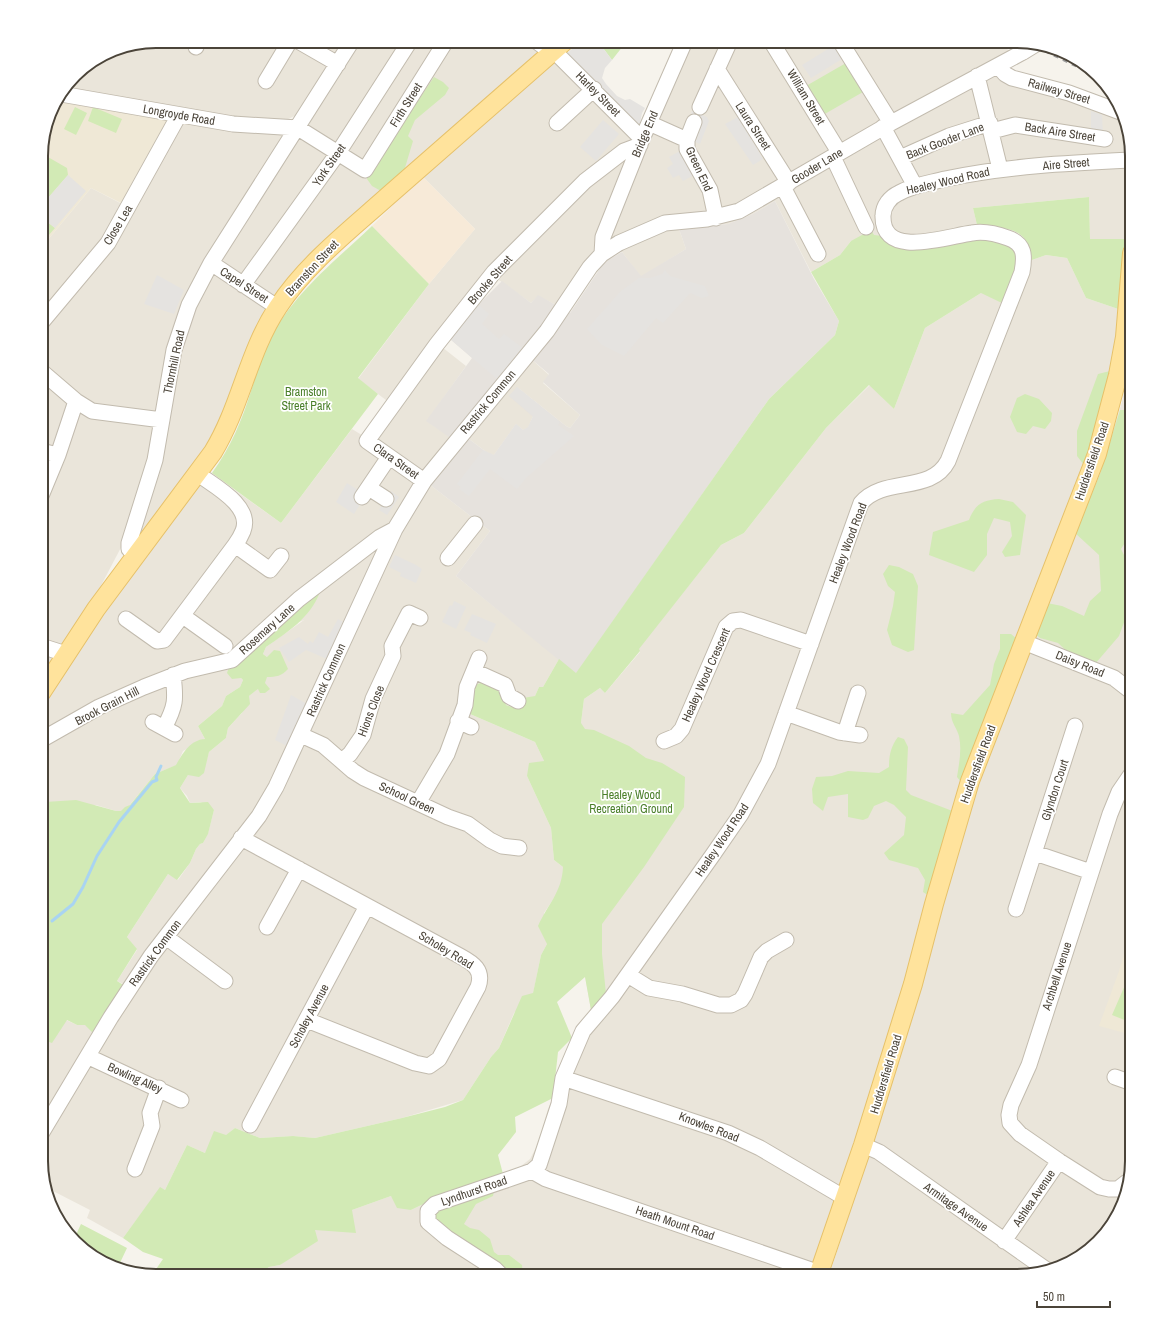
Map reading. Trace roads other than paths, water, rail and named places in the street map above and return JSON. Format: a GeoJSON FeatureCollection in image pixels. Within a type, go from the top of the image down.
{"type":"FeatureCollection","features":[{"type":"Feature","properties":{"kind":"main road","name":"Bramston Street"},"geometry":{"type":"LineString","coordinates":[[136,555],[213,452],[225,431],[252,355],[277,307],[296,283],[359,221],[557,48]]}},
{"type":"Feature","properties":{"kind":"main road","name":"Huddersfield Road"},"geometry":{"type":"LineString","coordinates":[[821,1269],[863,1145],[913,984],[934,904],[970,781],[1097,454],[1118,376],[1125,337]]}},
{"type":"Feature","properties":{"kind":"main road"},"geometry":{"type":"LineString","coordinates":[[48,682],[136,555]]}},
{"type":"Feature","properties":{"kind":"street"},"geometry":{"type":"LineString","coordinates":[[266,81],[286,48]]}},
{"type":"Feature","properties":{"kind":"street"},"geometry":{"type":"LineString","coordinates":[[310,48],[338,64]]}},
{"type":"Feature","properties":{"kind":"street","name":"Thornhill Road"},"geometry":{"type":"LineString","coordinates":[[136,555],[130,551],[129,546],[151,478],[174,350],[189,305],[211,263],[348,48]]}},
{"type":"Feature","properties":{"kind":"street","name":"York Street"},"geometry":{"type":"LineString","coordinates":[[243,285],[338,153],[406,48]]}},
{"type":"Feature","properties":{"kind":"street","name":"Firth Street"},"geometry":{"type":"LineString","coordinates":[[338,153],[365,170],[442,48]]}},
{"type":"Feature","properties":{"kind":"street","name":"Harley Street"},"geometry":{"type":"LineString","coordinates":[[557,48],[641,142]]}},
{"type":"Feature","properties":{"kind":"street","name":"Bridge End"},"geometry":{"type":"LineString","coordinates":[[602,254],[602,243],[607,228],[641,142],[682,48]]}},
{"type":"Feature","properties":{"kind":"street"},"geometry":{"type":"LineString","coordinates":[[700,107],[727,48]]}},
{"type":"Feature","properties":{"kind":"street","name":"William Street"},"geometry":{"type":"LineString","coordinates":[[775,48],[837,154]]}},
{"type":"Feature","properties":{"kind":"street"},"geometry":{"type":"LineString","coordinates":[[844,48],[887,125],[900,158],[915,186]]}},
{"type":"Feature","properties":{"kind":"street","name":"Gooder Lane"},"geometry":{"type":"LineString","coordinates":[[602,254],[619,243],[665,223],[716,218],[739,211],[887,125],[1028,49]]}},
{"type":"Feature","properties":{"kind":"street","name":"Railway Street"},"geometry":{"type":"LineString","coordinates":[[998,66],[1005,74],[1012,78],[1069,93],[1115,110]]}},
{"type":"Feature","properties":{"kind":"street","name":"Laura Street"},"geometry":{"type":"LineString","coordinates":[[717,70],[786,185],[818,254]]}},
{"type":"Feature","properties":{"kind":"street"},"geometry":{"type":"LineString","coordinates":[[977,76],[991,127],[1000,170]]}},
{"type":"Feature","properties":{"kind":"street"},"geometry":{"type":"LineString","coordinates":[[557,122],[594,89]]}},
{"type":"Feature","properties":{"kind":"street","name":"Longroyde Road"},"geometry":{"type":"LineString","coordinates":[[67,95],[179,116],[233,124],[298,128]]}},
{"type":"Feature","properties":{"kind":"street","name":"Close Lea"},"geometry":{"type":"LineString","coordinates":[[48,315],[108,243],[179,116]]}},
{"type":"Feature","properties":{"kind":"street","name":"Green End"},"geometry":{"type":"LineString","coordinates":[[694,122],[687,140],[687,149],[710,190],[716,218]]}},
{"type":"Feature","properties":{"kind":"street"},"geometry":{"type":"LineString","coordinates":[[649,123],[687,140]]}},
{"type":"Feature","properties":{"kind":"street","name":"Back Aire Street"},"geometry":{"type":"LineString","coordinates":[[991,127],[1015,125],[1105,139]]}},
{"type":"Feature","properties":{"kind":"street","name":"Back Gooder Lane"},"geometry":{"type":"LineString","coordinates":[[900,158],[949,136],[991,127]]}},
{"type":"Feature","properties":{"kind":"street"},"geometry":{"type":"LineString","coordinates":[[298,128],[338,153]]}},
{"type":"Feature","properties":{"kind":"street","name":"Brooke Street"},"geometry":{"type":"LineString","coordinates":[[368,441],[437,344],[494,272],[585,181],[624,151],[641,142]]}},
{"type":"Feature","properties":{"kind":"street"},"geometry":{"type":"LineString","coordinates":[[837,154],[856,188]]}},
{"type":"Feature","properties":{"kind":"street"},"geometry":{"type":"LineString","coordinates":[[837,154],[866,227]]}},
{"type":"Feature","properties":{"kind":"street","name":"Aire Street"},"geometry":{"type":"LineString","coordinates":[[1000,170],[1125,161]]}},
{"type":"Feature","properties":{"kind":"street","name":"Healey Wood Road"},"geometry":{"type":"LineString","coordinates":[[562,1081],[583,1031],[604,1007],[628,975],[741,814],[768,764],[862,503],[870,495],[882,490],[932,478],[946,465],[1022,272],[1024,257],[1023,250],[1018,243],[1002,235],[974,232],[911,243],[896,240],[884,227],[883,210],[887,202],[893,196],[915,186],[1000,170]]}},
{"type":"Feature","properties":{"kind":"street","name":"Rastrick Common"},"geometry":{"type":"LineString","coordinates":[[48,1123],[89,1057],[115,1011],[166,938],[259,816],[276,787],[395,529],[424,481],[547,331],[590,267],[602,254]]}},
{"type":"Feature","properties":{"kind":"street","name":"Capel Street"},"geometry":{"type":"LineString","coordinates":[[211,263],[277,307]]}},
{"type":"Feature","properties":{"kind":"street"},"geometry":{"type":"LineString","coordinates":[[48,378],[76,401],[92,410],[162,420]]}},
{"type":"Feature","properties":{"kind":"street"},"geometry":{"type":"LineString","coordinates":[[48,479],[58,455],[76,401]]}},
{"type":"Feature","properties":{"kind":"street","name":"Clara Street"},"geometry":{"type":"LineString","coordinates":[[368,441],[424,481]]}},
{"type":"Feature","properties":{"kind":"street"},"geometry":{"type":"LineString","coordinates":[[48,453],[58,455]]}},
{"type":"Feature","properties":{"kind":"street"},"geometry":{"type":"LineString","coordinates":[[386,499],[366,492],[389,457]]}},
{"type":"Feature","properties":{"kind":"street"},"geometry":{"type":"LineString","coordinates":[[126,619],[157,641],[162,642],[183,616],[244,531],[245,524],[240,507],[198,474]]}},
{"type":"Feature","properties":{"kind":"street"},"geometry":{"type":"LineString","coordinates":[[448,558],[475,524]]}},
{"type":"Feature","properties":{"kind":"street","name":"Rosemary Lane"},"geometry":{"type":"LineString","coordinates":[[174,675],[232,660],[299,599],[380,537],[395,529]]}},
{"type":"Feature","properties":{"kind":"street"},"geometry":{"type":"LineString","coordinates":[[235,545],[270,570],[281,556]]}},
{"type":"Feature","properties":{"kind":"street","name":"Hions Close"},"geometry":{"type":"LineString","coordinates":[[342,761],[350,754],[363,735],[373,699],[389,681],[393,656],[392,646],[408,613],[420,618]]}},
{"type":"Feature","properties":{"kind":"street"},"geometry":{"type":"LineString","coordinates":[[183,616],[225,646]]}},
{"type":"Feature","properties":{"kind":"street","name":"Healey Wood Crescent"},"geometry":{"type":"LineString","coordinates":[[671,742],[682,729],[726,627],[731,622],[744,621],[811,644]]}},
{"type":"Feature","properties":{"kind":"street","name":"Daisy Road"},"geometry":{"type":"LineString","coordinates":[[1024,642],[1114,678],[1125,687]]}},
{"type":"Feature","properties":{"kind":"street"},"geometry":{"type":"LineString","coordinates":[[48,648],[66,654]]}},
{"type":"Feature","properties":{"kind":"street"},"geometry":{"type":"LineString","coordinates":[[418,803],[432,776],[447,754],[464,724],[467,687],[477,664],[505,685],[509,696],[518,701]]}},
{"type":"Feature","properties":{"kind":"street"},"geometry":{"type":"LineString","coordinates":[[164,728],[173,711],[175,703],[174,675]]}},
{"type":"Feature","properties":{"kind":"street","name":"Brook Grain Hill"},"geometry":{"type":"LineString","coordinates":[[48,736],[99,707],[174,675]]}},
{"type":"Feature","properties":{"kind":"street"},"geometry":{"type":"LineString","coordinates":[[786,714],[853,734],[858,692]]}},
{"type":"Feature","properties":{"kind":"street","name":"Glyndon Court"},"geometry":{"type":"LineString","coordinates":[[1016,909],[1075,726]]}},
{"type":"Feature","properties":{"kind":"street","name":"School Green"},"geometry":{"type":"LineString","coordinates":[[301,734],[323,745],[364,778],[448,817],[473,826],[490,840],[502,846],[522,848]]}},
{"type":"Feature","properties":{"kind":"street","name":"Archbell Avenue"},"geometry":{"type":"LineString","coordinates":[[1059,1161],[1020,1134],[1010,1123],[1009,1115],[1011,1105],[1029,1066],[1116,798],[1125,784]]}},
{"type":"Feature","properties":{"kind":"street","name":"Scholey Road"},"geometry":{"type":"LineString","coordinates":[[241,838],[470,961],[480,974],[478,987],[439,1059],[428,1066],[415,1063],[307,1020]]}},
{"type":"Feature","properties":{"kind":"street"},"geometry":{"type":"LineString","coordinates":[[1035,853],[1091,872]]}},
{"type":"Feature","properties":{"kind":"street"},"geometry":{"type":"LineString","coordinates":[[267,927],[299,869]]}},
{"type":"Feature","properties":{"kind":"street","name":"Scholey Avenue"},"geometry":{"type":"LineString","coordinates":[[250,1125],[367,906]]}},
{"type":"Feature","properties":{"kind":"street"},"geometry":{"type":"LineString","coordinates":[[166,938],[225,981]]}},
{"type":"Feature","properties":{"kind":"street"},"geometry":{"type":"LineString","coordinates":[[628,975],[649,988],[682,994],[724,1005],[731,1005],[741,1000],[764,953],[786,940]]}},
{"type":"Feature","properties":{"kind":"street","name":"Bowling Alley"},"geometry":{"type":"LineString","coordinates":[[89,1057],[159,1088],[181,1100]]}},
{"type":"Feature","properties":{"kind":"street"},"geometry":{"type":"LineString","coordinates":[[1115,1077],[1125,1081]]}},
{"type":"Feature","properties":{"kind":"street"},"geometry":{"type":"LineString","coordinates":[[532,1171],[542,1160],[560,1098],[562,1081]]}},
{"type":"Feature","properties":{"kind":"street","name":"Knowles Road"},"geometry":{"type":"LineString","coordinates":[[562,1081],[728,1133],[760,1148],[845,1198]]}},
{"type":"Feature","properties":{"kind":"street"},"geometry":{"type":"LineString","coordinates":[[136,1169],[152,1126],[150,1113],[159,1088]]}},
{"type":"Feature","properties":{"kind":"street","name":"Armitage Avenue"},"geometry":{"type":"LineString","coordinates":[[863,1145],[878,1152],[1041,1266]]}},
{"type":"Feature","properties":{"kind":"street","name":"Ashlea Avenue"},"geometry":{"type":"LineString","coordinates":[[1004,1241],[1059,1161],[1104,1188],[1118,1189],[1122,1186]]}},
{"type":"Feature","properties":{"kind":"street","name":"Heath Mount Road"},"geometry":{"type":"LineString","coordinates":[[532,1171],[546,1179],[805,1269]]}},
{"type":"Feature","properties":{"kind":"street","name":"Lyndhurst Road"},"geometry":{"type":"LineString","coordinates":[[495,1269],[439,1232],[428,1222],[427,1214],[429,1209],[436,1204],[532,1171]]}},
{"type":"Feature","properties":{"kind":"waterway"},"geometry":{"type":"LineString","coordinates":[[52,921],[73,904],[83,887],[97,856],[119,822],[152,782],[157,780],[156,777],[161,766]]}},
{"type":"Feature","properties":{"kind":"railway"},"geometry":{"type":"LineString","coordinates":[[1051,54],[1078,67]]}},
{"type":"Feature","properties":{"kind":"park label","name":"Bramston Street Park"},"geometry":{"type":"Point","coordinates":[306,399]}},
{"type":"Feature","properties":{"kind":"park label","name":"Healey Wood Recreation Ground"},"geometry":{"type":"Point","coordinates":[631,802]}}]}
